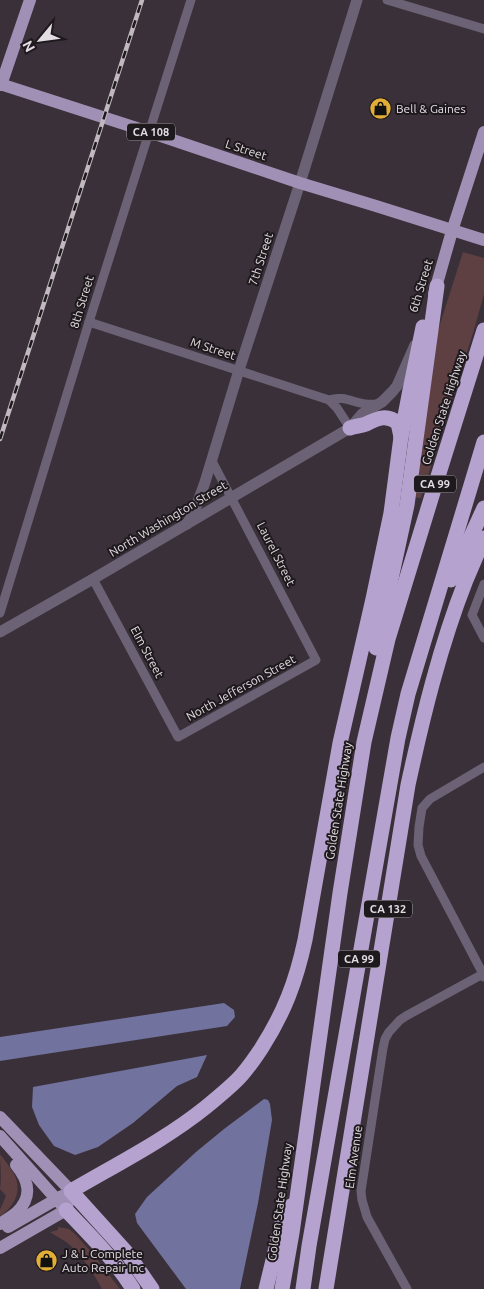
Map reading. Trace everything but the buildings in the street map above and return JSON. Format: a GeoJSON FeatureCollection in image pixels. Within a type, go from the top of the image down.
{"type":"FeatureCollection","features":[{"type":"Feature","properties":{"kind":"highway"},"geometry":{"type":"LineString","coordinates":[[346,854],[350,767],[364,695],[407,505],[437,286]]}},
{"type":"Feature","properties":{"kind":"highway"},"geometry":{"type":"LineString","coordinates":[[152,1289],[127,1252],[71,1191],[173,1132],[224,1092],[252,1062],[289,997],[304,947],[340,743],[384,549],[391,513],[401,437],[423,327]]}},
{"type":"Feature","properties":{"kind":"highway","name":"Golden State Highway"},"geometry":{"type":"LineString","coordinates":[[282,1289],[364,742],[388,639],[484,330]]}},
{"type":"Feature","properties":{"kind":"highway"},"geometry":{"type":"LineString","coordinates":[[350,428],[386,417],[398,423],[401,437]]}},
{"type":"Feature","properties":{"kind":"highway","name":"CA 99"},"geometry":{"type":"LineString","coordinates":[[303,1289],[396,748],[408,694],[484,442]]}},
{"type":"Feature","properties":{"kind":"highway"},"geometry":{"type":"LineString","coordinates":[[427,631],[484,508]]}},
{"type":"Feature","properties":{"kind":"highway","name":"CA 132"},"geometry":{"type":"LineString","coordinates":[[326,1289],[410,777],[425,710],[440,656],[466,580],[484,538]]}},
{"type":"Feature","properties":{"kind":"highway"},"geometry":{"type":"LineString","coordinates":[[266,1289],[282,1223],[297,1196]]}},
{"type":"Feature","properties":{"kind":"highway"},"geometry":{"type":"LineString","coordinates":[[62,1205],[113,1261],[133,1289]]}},
{"type":"Feature","properties":{"kind":"main road","name":"CA 108"},"geometry":{"type":"LineString","coordinates":[[1,84],[30,0]]}},
{"type":"Feature","properties":{"kind":"main road","name":"L Street"},"geometry":{"type":"LineString","coordinates":[[1,84],[300,183],[484,240]]}},
{"type":"Feature","properties":{"kind":"main road","name":"6th Street"},"geometry":{"type":"LineString","coordinates":[[423,327],[484,132]]}},
{"type":"Feature","properties":{"kind":"main road"},"geometry":{"type":"LineString","coordinates":[[0,1117],[71,1191],[62,1205],[0,1248]]}},
{"type":"Feature","properties":{"kind":"main road"},"geometry":{"type":"LineString","coordinates":[[0,1136],[62,1205]]}},
{"type":"Feature","properties":{"kind":"main road"},"geometry":{"type":"LineString","coordinates":[[0,1224],[19,1210],[28,1192],[25,1178],[12,1161],[9,1147]]}},
{"type":"Feature","properties":{"kind":"main road"},"geometry":{"type":"LineString","coordinates":[[0,1230],[62,1205]]}},
{"type":"Feature","properties":{"kind":"street","name":"8th Street"},"geometry":{"type":"LineString","coordinates":[[0,612],[191,0]]}},
{"type":"Feature","properties":{"kind":"street","name":"7th Street"},"geometry":{"type":"LineString","coordinates":[[187,524],[195,510],[212,461],[239,370],[357,0]]}},
{"type":"Feature","properties":{"kind":"street"},"geometry":{"type":"LineString","coordinates":[[387,0],[484,29]]}},
{"type":"Feature","properties":{"kind":"street","name":"M Street"},"geometry":{"type":"LineString","coordinates":[[89,322],[329,400],[343,398],[365,404],[382,402]]}},
{"type":"Feature","properties":{"kind":"street","name":"6th Street"},"geometry":{"type":"LineString","coordinates":[[350,428],[362,414],[382,402],[397,386],[423,327]]}},
{"type":"Feature","properties":{"kind":"street"},"geometry":{"type":"LineString","coordinates":[[329,400],[337,408],[350,428]]}},
{"type":"Feature","properties":{"kind":"street","name":"North Washington Street"},"geometry":{"type":"LineString","coordinates":[[0,632],[350,428]]}},
{"type":"Feature","properties":{"kind":"street","name":"Laurel Street"},"geometry":{"type":"LineString","coordinates":[[212,461],[316,660]]}},
{"type":"Feature","properties":{"kind":"street","name":"Elm Street"},"geometry":{"type":"LineString","coordinates":[[93,579],[178,737]]}},
{"type":"Feature","properties":{"kind":"street"},"geometry":{"type":"LineString","coordinates":[[484,584],[472,615],[484,638]]}},
{"type":"Feature","properties":{"kind":"street","name":"North Jefferson Street"},"geometry":{"type":"LineString","coordinates":[[178,737],[316,660]]}},
{"type":"Feature","properties":{"kind":"street"},"geometry":{"type":"LineString","coordinates":[[484,766],[430,798],[422,808],[418,845],[421,856],[484,974]]}},
{"type":"Feature","properties":{"kind":"street","name":"Elm Avenue"},"geometry":{"type":"LineString","coordinates":[[407,1289],[368,1217],[361,1191],[383,1048],[389,1032],[400,1020],[484,974]]}},
{"type":"Feature","properties":{"kind":"shaded area"},"geometry":{"type":"Polygon","coordinates":[[[463,252],[484,258],[484,294],[421,498],[413,497],[435,340],[463,252]]]}},
{"type":"Feature","properties":{"kind":"shaded area"},"geometry":{"type":"Polygon","coordinates":[[[0,1154],[14,1174],[18,1186],[13,1203],[0,1216],[0,1210],[6,1196],[0,1189],[0,1154]]]}},
{"type":"Feature","properties":{"kind":"shaded area"},"geometry":{"type":"Polygon","coordinates":[[[58,1227],[69,1229],[75,1234],[120,1289],[102,1289],[76,1251],[50,1232],[58,1230],[58,1227]]]}},
{"type":"Feature","properties":{"kind":"water"},"geometry":{"type":"Polygon","coordinates":[[[224,1003],[234,1010],[235,1017],[227,1026],[0,1061],[0,1037],[224,1003]]]}},
{"type":"Feature","properties":{"kind":"water"},"geometry":{"type":"Polygon","coordinates":[[[207,1055],[197,1077],[177,1086],[133,1123],[98,1147],[75,1155],[54,1146],[39,1125],[32,1107],[33,1087],[207,1055]]]}},
{"type":"Feature","properties":{"kind":"water"},"geometry":{"type":"Polygon","coordinates":[[[264,1099],[268,1100],[270,1104],[272,1120],[258,1203],[240,1289],[186,1289],[137,1223],[135,1214],[147,1197],[196,1152],[264,1099]]]}},
{"type":"Feature","properties":{"kind":"railway"},"geometry":{"type":"LineString","coordinates":[[0,439],[142,0]]}},
{"type":"Feature","properties":{"kind":"place","name":"Bell & Gaines"},"geometry":{"type":"Point","coordinates":[380,109]}},
{"type":"Feature","properties":{"kind":"place","name":"J & L Complete Auto Repair Inc"},"geometry":{"type":"Point","coordinates":[46,1261]}}]}
